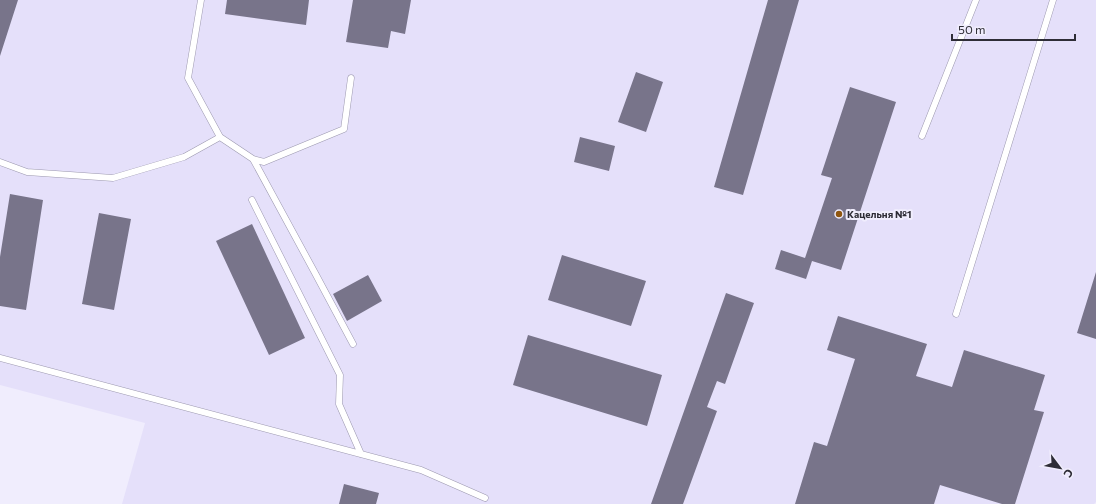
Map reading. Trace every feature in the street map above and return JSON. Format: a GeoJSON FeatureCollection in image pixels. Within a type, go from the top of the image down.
{"type":"FeatureCollection","features":[{"type":"Feature","properties":{"kind":"lane"},"geometry":{"type":"LineString","coordinates":[[201,0],[188,78],[220,137],[253,159],[264,162],[344,129],[351,78]]}},
{"type":"Feature","properties":{"kind":"lane"},"geometry":{"type":"LineString","coordinates":[[922,136],[976,0]]}},
{"type":"Feature","properties":{"kind":"lane"},"geometry":{"type":"LineString","coordinates":[[956,314],[1053,0]]}},
{"type":"Feature","properties":{"kind":"lane"},"geometry":{"type":"LineString","coordinates":[[0,162],[27,172],[114,178],[184,157],[220,137]]}},
{"type":"Feature","properties":{"kind":"lane"},"geometry":{"type":"LineString","coordinates":[[253,159],[353,344]]}},
{"type":"Feature","properties":{"kind":"lane"},"geometry":{"type":"LineString","coordinates":[[252,200],[340,375],[339,404],[361,454]]}},
{"type":"Feature","properties":{"kind":"lane"},"geometry":{"type":"LineString","coordinates":[[0,358],[421,470],[485,498]]}},
{"type":"Feature","properties":{"kind":"shaded area"},"geometry":{"type":"Polygon","coordinates":[[[0,0],[1096,0],[1096,502],[1094,504],[122,504],[145,423],[0,385],[0,0]]]}},
{"type":"Feature","properties":{"kind":"building"},"geometry":{"type":"Polygon","coordinates":[[[0,0],[18,0],[0,56],[0,0]]]}},
{"type":"Feature","properties":{"kind":"building"},"geometry":{"type":"Polygon","coordinates":[[[227,0],[309,0],[306,25],[225,14],[227,0]]]}},
{"type":"Feature","properties":{"kind":"building"},"geometry":{"type":"Polygon","coordinates":[[[353,0],[411,0],[405,34],[391,31],[388,48],[346,42],[353,0]]]}},
{"type":"Feature","properties":{"kind":"building"},"geometry":{"type":"Polygon","coordinates":[[[768,0],[799,0],[743,195],[714,187],[768,0]]]}},
{"type":"Feature","properties":{"kind":"building"},"geometry":{"type":"Polygon","coordinates":[[[636,72],[663,82],[646,132],[618,122],[636,72]]]}},
{"type":"Feature","properties":{"kind":"building","name":"Кацельня №1"},"geometry":{"type":"Polygon","coordinates":[[[850,87],[896,102],[841,270],[812,261],[806,279],[775,269],[781,250],[805,258],[832,178],[821,175],[850,87]]]}},
{"type":"Feature","properties":{"kind":"building"},"geometry":{"type":"Polygon","coordinates":[[[580,137],[615,146],[609,171],[574,162],[580,137]]]}},
{"type":"Feature","properties":{"kind":"building"},"geometry":{"type":"Polygon","coordinates":[[[10,194],[43,200],[26,310],[0,306],[0,257],[10,194]]]}},
{"type":"Feature","properties":{"kind":"building"},"geometry":{"type":"Polygon","coordinates":[[[99,213],[131,219],[114,310],[82,304],[99,213]]]}},
{"type":"Feature","properties":{"kind":"building"},"geometry":{"type":"Polygon","coordinates":[[[252,224],[305,338],[269,355],[216,241],[252,224]]]}},
{"type":"Feature","properties":{"kind":"building"},"geometry":{"type":"Polygon","coordinates":[[[562,255],[646,281],[631,326],[548,300],[562,255]]]}},
{"type":"Feature","properties":{"kind":"building"},"geometry":{"type":"Polygon","coordinates":[[[1096,272],[1096,339],[1077,333],[1096,272]]]}},
{"type":"Feature","properties":{"kind":"building"},"geometry":{"type":"Polygon","coordinates":[[[368,275],[382,301],[347,321],[333,294],[368,275]]]}},
{"type":"Feature","properties":{"kind":"building"},"geometry":{"type":"Polygon","coordinates":[[[726,293],[754,303],[725,384],[717,381],[707,407],[717,411],[683,504],[651,504],[726,293]]]}},
{"type":"Feature","properties":{"kind":"building"},"geometry":{"type":"Polygon","coordinates":[[[838,316],[927,344],[916,376],[952,387],[964,350],[1045,375],[1034,410],[1044,412],[1015,504],[1002,504],[940,485],[934,504],[795,504],[814,442],[827,446],[855,359],[827,350],[838,316]]]}},
{"type":"Feature","properties":{"kind":"building"},"geometry":{"type":"Polygon","coordinates":[[[528,335],[662,375],[647,426],[513,385],[528,335]]]}},
{"type":"Feature","properties":{"kind":"building"},"geometry":{"type":"Polygon","coordinates":[[[344,484],[379,493],[376,504],[339,504],[344,484]]]}},
{"type":"Feature","properties":{"kind":"place","name":"Кацельня №1"},"geometry":{"type":"Point","coordinates":[839,214]}}]}
